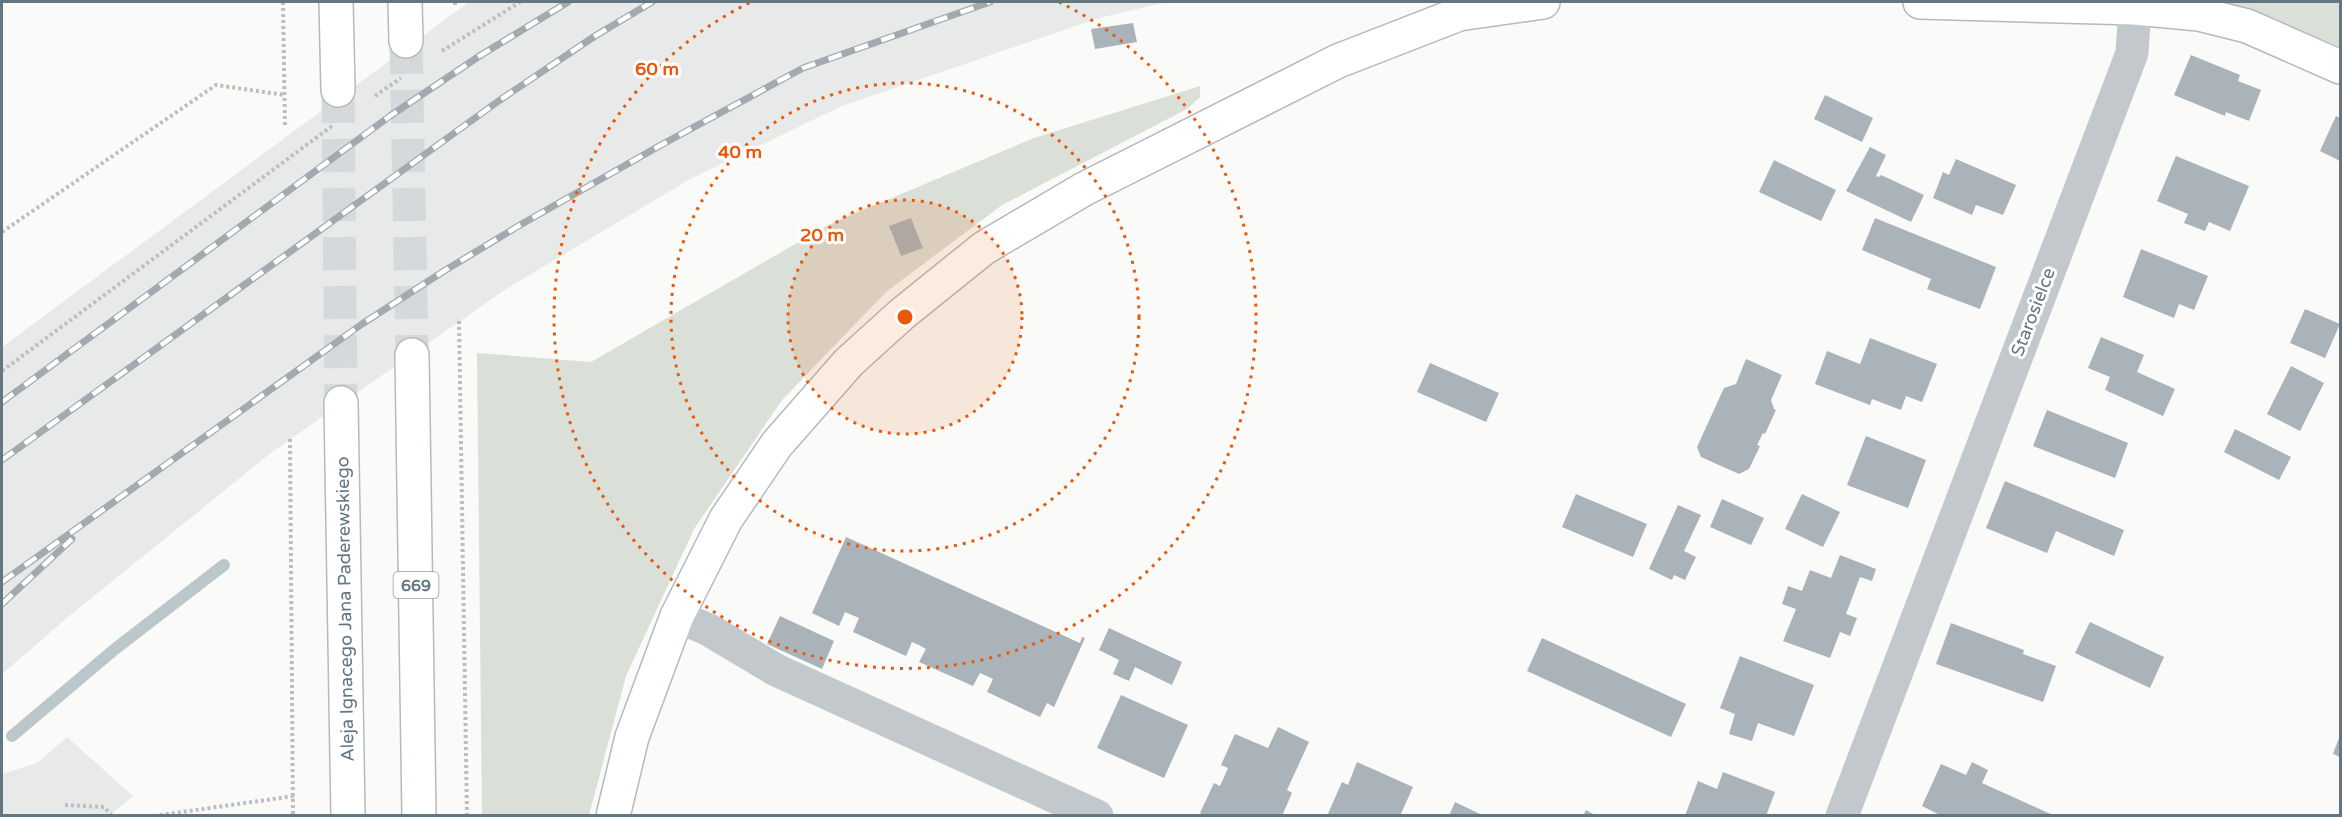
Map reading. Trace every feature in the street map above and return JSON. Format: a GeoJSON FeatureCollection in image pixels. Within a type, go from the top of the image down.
{"type":"FeatureCollection","features":[{"type":"Feature","properties":{"kind":"street"},"geometry":{"type":"LineString","coordinates":[[336,2],[338,90]]}},
{"type":"Feature","properties":{"kind":"street"},"geometry":{"type":"LineString","coordinates":[[405,2],[420,49]]}},
{"type":"Feature","properties":{"kind":"street"},"geometry":{"type":"LineString","coordinates":[[614,816],[632,737],[677,616],[726,519],[777,444],[849,362],[902,314],[984,248],[1084,189],[1338,61],[1459,14],[1543,2]]}},
{"type":"Feature","properties":{"kind":"street"},"geometry":{"type":"LineString","coordinates":[[1920,2],[2134,8],[2199,14],[2247,26],[2340,67]]}},
{"type":"Feature","properties":{"kind":"street","name":"Starosielce"},"geometry":{"type":"LineString","coordinates":[[1842,816],[2132,53],[2134,8]]}},
{"type":"Feature","properties":{"kind":"street","name":"669"},"geometry":{"type":"LineString","coordinates":[[412,355],[419,816]]}},
{"type":"Feature","properties":{"kind":"street","name":"Aleja Ignacego Jana Paderewskiego"},"geometry":{"type":"LineString","coordinates":[[342,404],[348,816]]}},
{"type":"Feature","properties":{"kind":"street"},"geometry":{"type":"LineString","coordinates":[[677,616],[709,630],[776,670],[1097,816]]}},
{"type":"Feature","properties":{"kind":"path"},"geometry":{"type":"LineString","coordinates":[[283,2],[285,127]]}},
{"type":"Feature","properties":{"kind":"path"},"geometry":{"type":"LineString","coordinates":[[420,49],[520,2]]}},
{"type":"Feature","properties":{"kind":"path"},"geometry":{"type":"LineString","coordinates":[[371,99],[406,75]]}},
{"type":"Feature","properties":{"kind":"path"},"geometry":{"type":"LineString","coordinates":[[2,232],[216,85],[285,95]]}},
{"type":"Feature","properties":{"kind":"path"},"geometry":{"type":"LineString","coordinates":[[2,371],[333,126]]}},
{"type":"Feature","properties":{"kind":"path"},"geometry":{"type":"LineString","coordinates":[[459,321],[467,816]]}},
{"type":"Feature","properties":{"kind":"path"},"geometry":{"type":"LineString","coordinates":[[290,439],[293,816]]}},
{"type":"Feature","properties":{"kind":"path"},"geometry":{"type":"LineString","coordinates":[[154,816],[294,796]]}},
{"type":"Feature","properties":{"kind":"path"},"geometry":{"type":"LineString","coordinates":[[65,806],[104,807],[112,816]]}},
{"type":"Feature","properties":{"kind":"shaded area"},"geometry":{"type":"Polygon","coordinates":[[[469,2],[1167,2],[1099,18],[842,106],[690,179],[506,289],[272,452],[68,617],[2,674],[2,347],[469,2]]]}},
{"type":"Feature","properties":{"kind":"shaded area"},"geometry":{"type":"Polygon","coordinates":[[[2221,2],[2340,2],[2340,47],[2256,11],[2221,2]]]}},
{"type":"Feature","properties":{"kind":"shaded area"},"geometry":{"type":"Polygon","coordinates":[[[1200,86],[1200,97],[1187,109],[1002,205],[886,292],[782,400],[694,529],[626,676],[589,815],[482,815],[477,353],[591,362],[830,224],[1034,138],[1200,86]]]}},
{"type":"Feature","properties":{"kind":"shaded area"},"geometry":{"type":"Polygon","coordinates":[[[67,737],[133,796],[110,815],[2,815],[2,774],[37,763],[67,737]]]}},
{"type":"Feature","properties":{"kind":"building"},"geometry":{"type":"Polygon","coordinates":[[[1133,23],[1137,42],[1095,49],[1091,29],[1133,23]]]}},
{"type":"Feature","properties":{"kind":"building"},"geometry":{"type":"Polygon","coordinates":[[[2191,55],[2240,75],[2238,81],[2261,90],[2249,121],[2226,112],[2225,116],[2174,95],[2191,55]]]}},
{"type":"Feature","properties":{"kind":"building"},"geometry":{"type":"Polygon","coordinates":[[[1825,95],[1873,118],[1862,142],[1814,119],[1825,95]]]}},
{"type":"Feature","properties":{"kind":"building"},"geometry":{"type":"Polygon","coordinates":[[[2336,116],[2340,118],[2340,161],[2320,151],[2336,116]]]}},
{"type":"Feature","properties":{"kind":"building"},"geometry":{"type":"Polygon","coordinates":[[[1870,147],[1886,155],[1876,176],[1881,175],[1924,195],[1911,222],[1846,191],[1870,147]]]}},
{"type":"Feature","properties":{"kind":"building"},"geometry":{"type":"Polygon","coordinates":[[[2176,156],[2249,186],[2230,231],[2209,222],[2205,231],[2184,223],[2188,214],[2157,201],[2176,156]]]}},
{"type":"Feature","properties":{"kind":"building"},"geometry":{"type":"Polygon","coordinates":[[[1956,159],[2016,185],[2003,215],[1976,205],[1972,215],[1933,198],[1943,172],[1949,175],[1956,159]]]}},
{"type":"Feature","properties":{"kind":"building"},"geometry":{"type":"Polygon","coordinates":[[[1774,160],[1836,190],[1821,221],[1759,192],[1774,160]]]}},
{"type":"Feature","properties":{"kind":"building"},"geometry":{"type":"Polygon","coordinates":[[[911,218],[923,248],[901,256],[889,226],[911,218]]]}},
{"type":"Feature","properties":{"kind":"building"},"geometry":{"type":"Polygon","coordinates":[[[1875,218],[1996,267],[1980,309],[1927,289],[1931,279],[1862,250],[1875,218]]]}},
{"type":"Feature","properties":{"kind":"building"},"geometry":{"type":"Polygon","coordinates":[[[2141,249],[2208,276],[2194,310],[2179,304],[2174,318],[2123,297],[2141,249]]]}},
{"type":"Feature","properties":{"kind":"building"},"geometry":{"type":"Polygon","coordinates":[[[2305,309],[2340,324],[2325,358],[2290,343],[2305,309]]]}},
{"type":"Feature","properties":{"kind":"building"},"geometry":{"type":"Polygon","coordinates":[[[2101,337],[2144,355],[2137,372],[2175,389],[2163,416],[2105,390],[2110,377],[2088,368],[2101,337]]]}},
{"type":"Feature","properties":{"kind":"building"},"geometry":{"type":"Polygon","coordinates":[[[1870,338],[1937,364],[1922,402],[1906,396],[1901,410],[1872,399],[1870,405],[1815,384],[1827,351],[1860,364],[1870,338]]]}},
{"type":"Feature","properties":{"kind":"building"},"geometry":{"type":"Polygon","coordinates":[[[1746,359],[1782,375],[1771,400],[1776,410],[1757,445],[1760,446],[1749,469],[1739,474],[1701,457],[1697,447],[1724,388],[1736,384],[1746,359]]]}},
{"type":"Feature","properties":{"kind":"building"},"geometry":{"type":"Polygon","coordinates":[[[1430,363],[1499,393],[1486,422],[1417,392],[1430,363]]]}},
{"type":"Feature","properties":{"kind":"building"},"geometry":{"type":"Polygon","coordinates":[[[2291,366],[2324,383],[2300,431],[2267,414],[2291,366]]]}},
{"type":"Feature","properties":{"kind":"building"},"geometry":{"type":"Polygon","coordinates":[[[2047,410],[2128,443],[2115,478],[2033,446],[2047,410]]]}},
{"type":"Feature","properties":{"kind":"building"},"geometry":{"type":"Polygon","coordinates":[[[2235,429],[2291,457],[2279,480],[2224,452],[2235,429]]]}},
{"type":"Feature","properties":{"kind":"building"},"geometry":{"type":"Polygon","coordinates":[[[1866,436],[1926,460],[1908,508],[1847,485],[1866,436]]]}},
{"type":"Feature","properties":{"kind":"building"},"geometry":{"type":"Polygon","coordinates":[[[2005,481],[2124,530],[2114,556],[2056,531],[2047,553],[1986,528],[2005,481]]]}},
{"type":"Feature","properties":{"kind":"building"},"geometry":{"type":"Polygon","coordinates":[[[1576,494],[1647,524],[1633,557],[1562,527],[1576,494]]]}},
{"type":"Feature","properties":{"kind":"building"},"geometry":{"type":"Polygon","coordinates":[[[1802,494],[1840,512],[1823,547],[1785,529],[1802,494]]]}},
{"type":"Feature","properties":{"kind":"building"},"geometry":{"type":"Polygon","coordinates":[[[1722,499],[1764,518],[1751,545],[1710,527],[1722,499]]]}},
{"type":"Feature","properties":{"kind":"building"},"geometry":{"type":"Polygon","coordinates":[[[1678,505],[1701,515],[1684,551],[1696,557],[1685,580],[1674,575],[1672,580],[1649,569],[1678,505]]]}},
{"type":"Feature","properties":{"kind":"building"},"geometry":{"type":"Polygon","coordinates":[[[846,537],[1080,643],[1082,637],[1085,638],[1054,707],[1047,703],[1040,717],[987,692],[993,679],[980,673],[973,686],[919,662],[926,649],[919,645],[912,642],[906,656],[853,632],[859,618],[845,612],[839,626],[812,613],[846,537]]]}},
{"type":"Feature","properties":{"kind":"building"},"geometry":{"type":"Polygon","coordinates":[[[1840,555],[1876,569],[1872,581],[1860,577],[1846,614],[1857,618],[1850,636],[1840,632],[1830,658],[1783,641],[1796,609],[1782,604],[1788,586],[1802,591],[1810,570],[1831,578],[1840,555]]]}},
{"type":"Feature","properties":{"kind":"building"},"geometry":{"type":"Polygon","coordinates":[[[780,616],[834,641],[822,669],[767,644],[780,616]]]}},
{"type":"Feature","properties":{"kind":"building"},"geometry":{"type":"Polygon","coordinates":[[[2090,622],[2164,657],[2150,688],[2075,653],[2090,622]]]}},
{"type":"Feature","properties":{"kind":"building"},"geometry":{"type":"Polygon","coordinates":[[[1951,623],[2024,650],[2023,654],[2056,666],[2043,702],[1936,664],[1951,623]]]}},
{"type":"Feature","properties":{"kind":"building"},"geometry":{"type":"Polygon","coordinates":[[[1109,628],[1182,662],[1172,685],[1135,667],[1129,681],[1113,674],[1119,660],[1099,650],[1109,628]]]}},
{"type":"Feature","properties":{"kind":"building"},"geometry":{"type":"Polygon","coordinates":[[[1542,638],[1686,704],[1671,737],[1527,671],[1542,638]]]}},
{"type":"Feature","properties":{"kind":"building"},"geometry":{"type":"Polygon","coordinates":[[[1740,656],[1814,685],[1794,736],[1758,723],[1752,741],[1729,734],[1735,714],[1720,708],[1740,656]]]}},
{"type":"Feature","properties":{"kind":"building"},"geometry":{"type":"Polygon","coordinates":[[[1121,695],[1188,725],[1164,778],[1097,748],[1121,695]]]}},
{"type":"Feature","properties":{"kind":"building"},"geometry":{"type":"Polygon","coordinates":[[[1278,727],[1309,742],[1287,790],[1292,793],[1282,816],[1205,816],[1200,813],[1214,783],[1220,786],[1228,768],[1221,765],[1235,734],[1268,748],[1278,727]]]}},
{"type":"Feature","properties":{"kind":"building"},"geometry":{"type":"Polygon","coordinates":[[[2340,735],[2340,757],[2333,754],[2340,735]]]}},
{"type":"Feature","properties":{"kind":"building"},"geometry":{"type":"Polygon","coordinates":[[[1357,762],[1413,787],[1400,816],[1327,816],[1342,782],[1348,785],[1357,762]]]}},
{"type":"Feature","properties":{"kind":"building"},"geometry":{"type":"Polygon","coordinates":[[[1972,762],[1988,770],[1982,783],[2055,816],[1942,816],[1922,806],[1941,764],[1966,775],[1972,762]]]}},
{"type":"Feature","properties":{"kind":"building"},"geometry":{"type":"Polygon","coordinates":[[[1723,772],[1775,792],[1766,816],[1685,816],[1698,781],[1717,789],[1723,772]]]}},
{"type":"Feature","properties":{"kind":"building"},"geometry":{"type":"Polygon","coordinates":[[[1455,802],[1484,816],[1449,816],[1455,802]]]}},
{"type":"Feature","properties":{"kind":"building"},"geometry":{"type":"Polygon","coordinates":[[[1586,810],[1597,816],[1583,816],[1586,810]]]}},
{"type":"Feature","properties":{"kind":"waterway"},"geometry":{"type":"LineString","coordinates":[[12,736],[115,649],[224,565]]}},
{"type":"Feature","properties":{"kind":"tunnel"},"geometry":{"type":"LineString","coordinates":[[406,41],[412,355]]}},
{"type":"Feature","properties":{"kind":"tunnel"},"geometry":{"type":"LineString","coordinates":[[338,90],[341,403]]}},
{"type":"Feature","properties":{"kind":"railway"},"geometry":{"type":"LineString","coordinates":[[2,402],[390,116],[481,55],[568,2]]}},
{"type":"Feature","properties":{"kind":"railway"},"geometry":{"type":"LineString","coordinates":[[2,460],[500,100],[595,36],[652,2]]}},
{"type":"Feature","properties":{"kind":"railway"},"geometry":{"type":"LineString","coordinates":[[2,582],[362,324],[520,225],[803,68],[990,2]]}},
{"type":"Feature","properties":{"kind":"railway"},"geometry":{"type":"LineString","coordinates":[[2,604],[72,539]]}}]}
